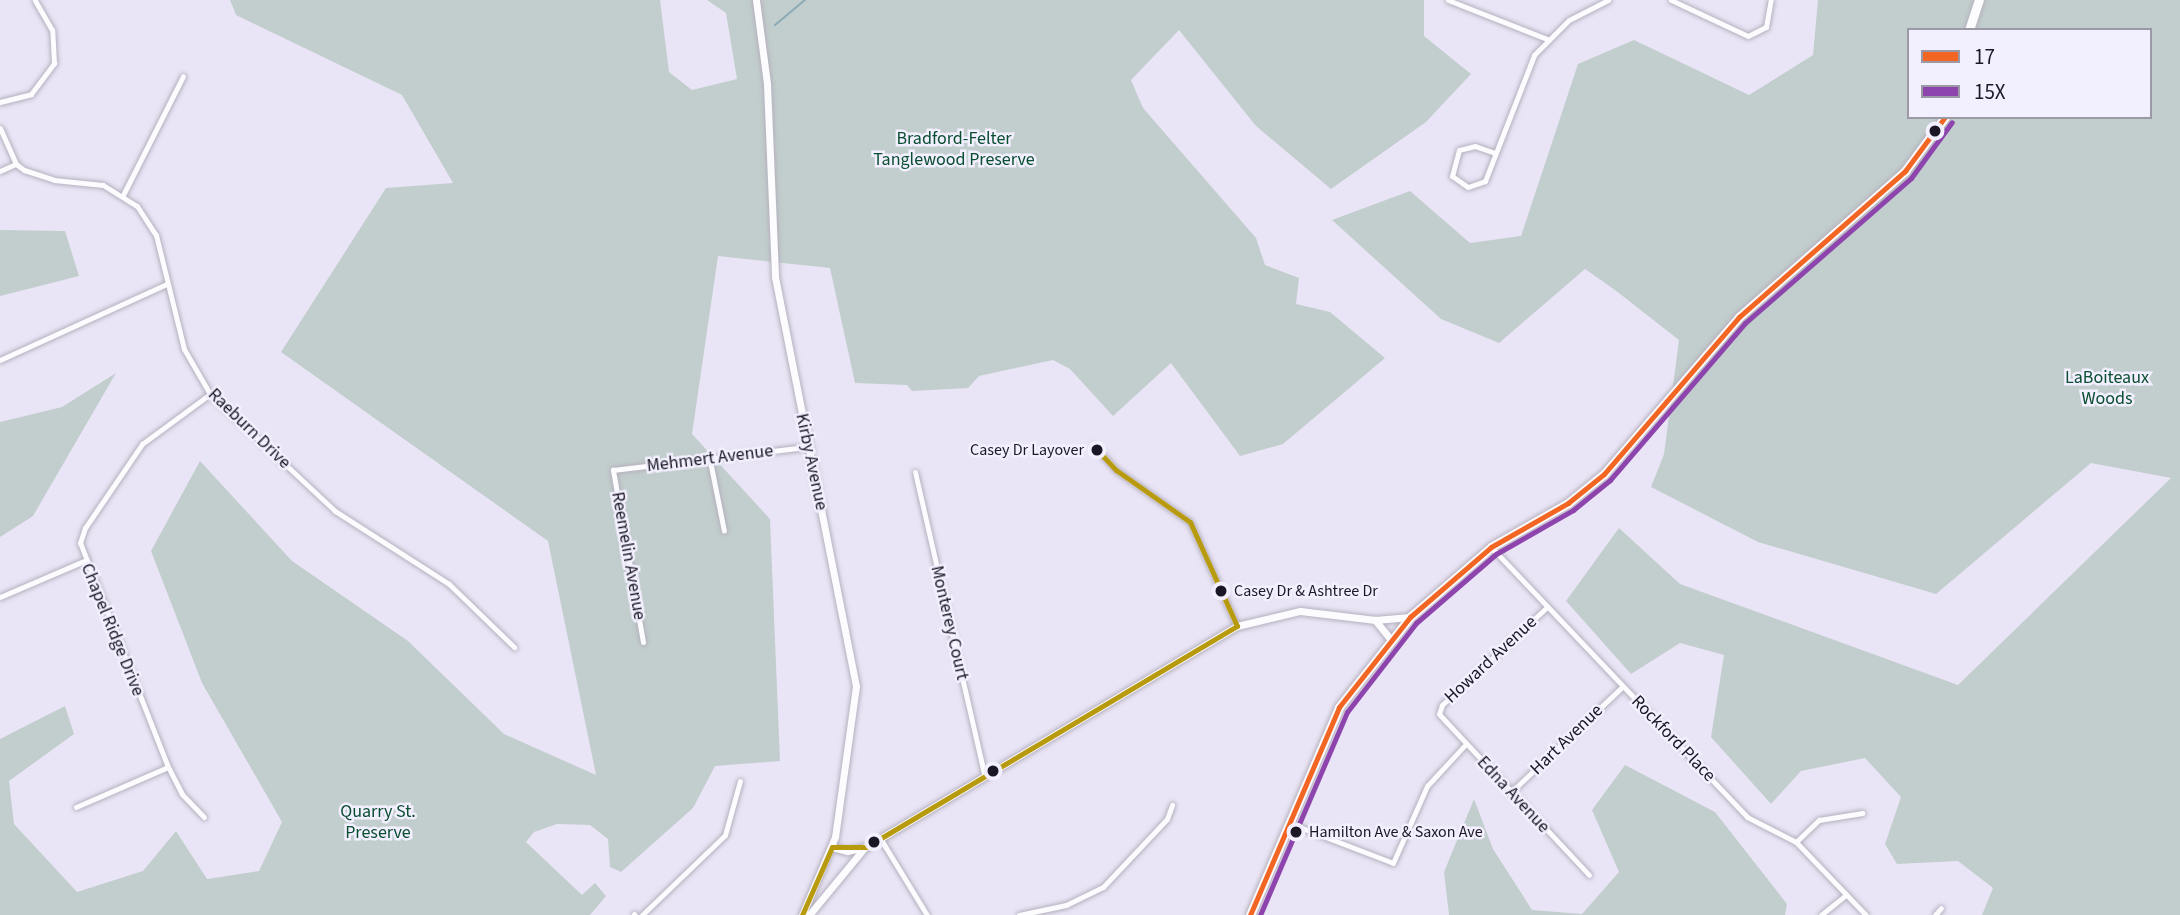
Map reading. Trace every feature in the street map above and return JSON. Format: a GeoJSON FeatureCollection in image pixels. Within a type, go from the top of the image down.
{"type":"FeatureCollection","features":[{"type":"Feature","properties":{"kind":"main road"},"geometry":{"type":"LineString","coordinates":[[1970,28],[1979,0]]}},
{"type":"Feature","properties":{"kind":"main road"},"geometry":{"type":"LineString","coordinates":[[1250,915],[1339,707],[1410,617],[1491,547],[1568,503],[1614,465],[1740,317],[1905,171],[1944,119]]}},
{"type":"Feature","properties":{"kind":"street"},"geometry":{"type":"LineString","coordinates":[[0,102],[31,94],[54,63],[52,30],[35,0]]}},
{"type":"Feature","properties":{"kind":"street","name":"Kirby Avenue"},"geometry":{"type":"LineString","coordinates":[[756,0],[767,84],[775,277],[806,447],[856,686],[854,730],[832,846],[802,915]]}},
{"type":"Feature","properties":{"kind":"street"},"geometry":{"type":"LineString","coordinates":[[1448,0],[1547,39]]}},
{"type":"Feature","properties":{"kind":"street"},"geometry":{"type":"LineString","coordinates":[[1495,153],[1475,146],[1459,150],[1452,176],[1458,184],[1478,186],[1490,174],[1524,72],[1547,39],[1608,0]]}},
{"type":"Feature","properties":{"kind":"street"},"geometry":{"type":"LineString","coordinates":[[1671,0],[1748,36],[1766,27],[1771,0]]}},
{"type":"Feature","properties":{"kind":"street"},"geometry":{"type":"LineString","coordinates":[[124,195],[183,76]]}},
{"type":"Feature","properties":{"kind":"street"},"geometry":{"type":"LineString","coordinates":[[0,128],[16,164],[0,170]]}},
{"type":"Feature","properties":{"kind":"street","name":"Raeburn Drive"},"geometry":{"type":"LineString","coordinates":[[16,164],[43,178],[93,182],[124,195],[152,225],[184,349],[210,394],[335,511],[449,584],[514,647]]}},
{"type":"Feature","properties":{"kind":"street"},"geometry":{"type":"LineString","coordinates":[[0,360],[167,284]]}},
{"type":"Feature","properties":{"kind":"street","name":"Chapel Ridge Drive"},"geometry":{"type":"LineString","coordinates":[[204,817],[182,794],[168,767],[84,561],[85,528],[127,462],[161,429],[210,394]]}},
{"type":"Feature","properties":{"kind":"street"},"geometry":{"type":"LineString","coordinates":[[1094,446],[1116,470],[1190,522],[1237,626]]}},
{"type":"Feature","properties":{"kind":"street","name":"Mehmert Avenue"},"geometry":{"type":"LineString","coordinates":[[613,470],[710,461],[806,447]]}},
{"type":"Feature","properties":{"kind":"street"},"geometry":{"type":"LineString","coordinates":[[710,461],[724,531]]}},
{"type":"Feature","properties":{"kind":"street","name":"Reemelin Avenue"},"geometry":{"type":"LineString","coordinates":[[613,470],[643,642]]}},
{"type":"Feature","properties":{"kind":"street","name":"Monterey Court"},"geometry":{"type":"LineString","coordinates":[[915,472],[984,773]]}},
{"type":"Feature","properties":{"kind":"street","name":"Rockford Place"},"geometry":{"type":"LineString","coordinates":[[1491,547],[1747,817],[1796,842],[1866,915]]}},
{"type":"Feature","properties":{"kind":"street"},"geometry":{"type":"LineString","coordinates":[[0,597],[84,561]]}},
{"type":"Feature","properties":{"kind":"street","name":"Howard Avenue"},"geometry":{"type":"LineString","coordinates":[[1439,714],[1442,705],[1547,607]]}},
{"type":"Feature","properties":{"kind":"street"},"geometry":{"type":"LineString","coordinates":[[809,915],[866,847],[984,773],[1237,626],[1300,611],[1375,620],[1410,617]]}},
{"type":"Feature","properties":{"kind":"street"},"geometry":{"type":"LineString","coordinates":[[1375,620],[1391,640]]}},
{"type":"Feature","properties":{"kind":"street","name":"Hart Avenue"},"geometry":{"type":"LineString","coordinates":[[1511,792],[1622,687]]}},
{"type":"Feature","properties":{"kind":"street","name":"Edna Avenue"},"geometry":{"type":"LineString","coordinates":[[1439,714],[1588,875]]}},
{"type":"Feature","properties":{"kind":"street"},"geometry":{"type":"LineString","coordinates":[[1289,823],[1393,863],[1427,786],[1465,745]]}},
{"type":"Feature","properties":{"kind":"street"},"geometry":{"type":"LineString","coordinates":[[76,807],[168,767]]}},
{"type":"Feature","properties":{"kind":"street"},"geometry":{"type":"LineString","coordinates":[[642,915],[725,835],[740,781]]}},
{"type":"Feature","properties":{"kind":"street"},"geometry":{"type":"LineString","coordinates":[[1019,915],[1066,905],[1103,887],[1167,819],[1172,804]]}},
{"type":"Feature","properties":{"kind":"street"},"geometry":{"type":"LineString","coordinates":[[1796,842],[1819,820],[1862,813]]}},
{"type":"Feature","properties":{"kind":"street"},"geometry":{"type":"LineString","coordinates":[[880,838],[927,915]]}},
{"type":"Feature","properties":{"kind":"street"},"geometry":{"type":"LineString","coordinates":[[832,846],[847,852],[866,847]]}},
{"type":"Feature","properties":{"kind":"street"},"geometry":{"type":"LineString","coordinates":[[1821,915],[1846,895]]}},
{"type":"Feature","properties":{"kind":"street"},"geometry":{"type":"LineString","coordinates":[[1935,915],[1941,908]]}},
{"type":"Feature","properties":{"kind":"green space"},"geometry":{"type":"Polygon","coordinates":[[[230,0],[660,0],[669,72],[692,90],[737,79],[726,13],[707,0],[1424,0],[1424,36],[1471,74],[1426,122],[1331,189],[1256,126],[1179,30],[1131,80],[1143,108],[1256,238],[1265,265],[1299,278],[1296,304],[1330,312],[1385,358],[1283,444],[1240,456],[1171,363],[1113,416],[1070,369],[1053,360],[979,376],[968,388],[912,391],[907,385],[855,383],[830,268],[718,256],[692,434],[770,519],[780,761],[715,766],[693,808],[621,872],[610,867],[608,839],[590,825],[557,824],[534,832],[526,842],[582,895],[595,883],[606,896],[590,915],[0,915],[0,739],[65,706],[74,734],[9,781],[14,824],[77,892],[143,871],[176,831],[207,879],[259,871],[282,822],[202,683],[151,551],[200,461],[292,561],[408,641],[504,734],[596,775],[548,541],[281,352],[386,188],[453,183],[402,95],[236,15],[230,0]]]}},
{"type":"Feature","properties":{"kind":"green space","name":"LaBoiteaux Woods"},"geometry":{"type":"Polygon","coordinates":[[[1818,0],[2180,0],[2180,915],[1982,915],[1993,888],[1958,861],[1897,864],[1885,844],[1901,797],[1865,758],[1801,771],[1771,804],[1711,737],[1724,655],[1680,643],[1631,674],[1566,601],[1619,528],[1680,584],[1958,685],[2171,478],[2091,463],[1936,594],[1758,542],[1651,487],[1664,454],[1679,340],[1615,290],[1585,269],[1499,343],[1441,319],[1332,220],[1410,191],[1470,243],[1521,236],[1578,64],[1634,40],[1749,95],[1813,55],[1818,0]]]}},
{"type":"Feature","properties":{"kind":"green space"},"geometry":{"type":"Polygon","coordinates":[[[0,230],[65,231],[79,276],[0,296],[0,230]]]}},
{"type":"Feature","properties":{"kind":"green space"},"geometry":{"type":"Polygon","coordinates":[[[116,373],[33,516],[0,537],[0,422],[62,407],[116,373]]]}},
{"type":"Feature","properties":{"kind":"green space"},"geometry":{"type":"Polygon","coordinates":[[[1625,765],[1715,812],[1787,904],[1785,915],[1449,915],[1444,872],[1474,799],[1493,849],[1532,910],[1582,914],[1619,872],[1592,810],[1625,765]]]}},
{"type":"Feature","properties":{"kind":"waterway"},"geometry":{"type":"LineString","coordinates":[[775,25],[805,0]]}},
{"type":"Feature","properties":{"kind":"transit line","name":"17"},"geometry":{"type":"LineString","coordinates":[[1250,915],[1339,707],[1410,617],[1491,547],[1568,503],[1604,474],[1739,317],[1905,171],[1944,119]]}},
{"type":"Feature","properties":{"kind":"transit line","name":"15X"},"geometry":{"type":"LineString","coordinates":[[1260,915],[1347,712],[1416,623],[1496,554],[1573,510],[1610,480],[1745,323],[1911,178],[1952,122]]}},
{"type":"Feature","properties":{"kind":"transit line"},"geometry":{"type":"LineString","coordinates":[[802,915],[832,847],[866,847],[1237,626],[1190,522],[1116,470],[1094,446]]}},
{"type":"Feature","properties":{"kind":"place","name":"Casey Dr Layover"},"geometry":{"type":"Point","coordinates":[1097,450]}},
{"type":"Feature","properties":{"kind":"place","name":"Casey Dr & Ashtree Dr"},"geometry":{"type":"Point","coordinates":[1221,591]}},
{"type":"Feature","properties":{"kind":"place","name":"Hamilton Ave & Saxon Ave"},"geometry":{"type":"Point","coordinates":[1296,832]}},
{"type":"Feature","properties":{"kind":"park label","name":"Bradford-Felter Tanglewood Preserve"},"geometry":{"type":"Point","coordinates":[954,150]}},
{"type":"Feature","properties":{"kind":"park label","name":"Quarry St. Preserve"},"geometry":{"type":"Point","coordinates":[378,823]}}]}
